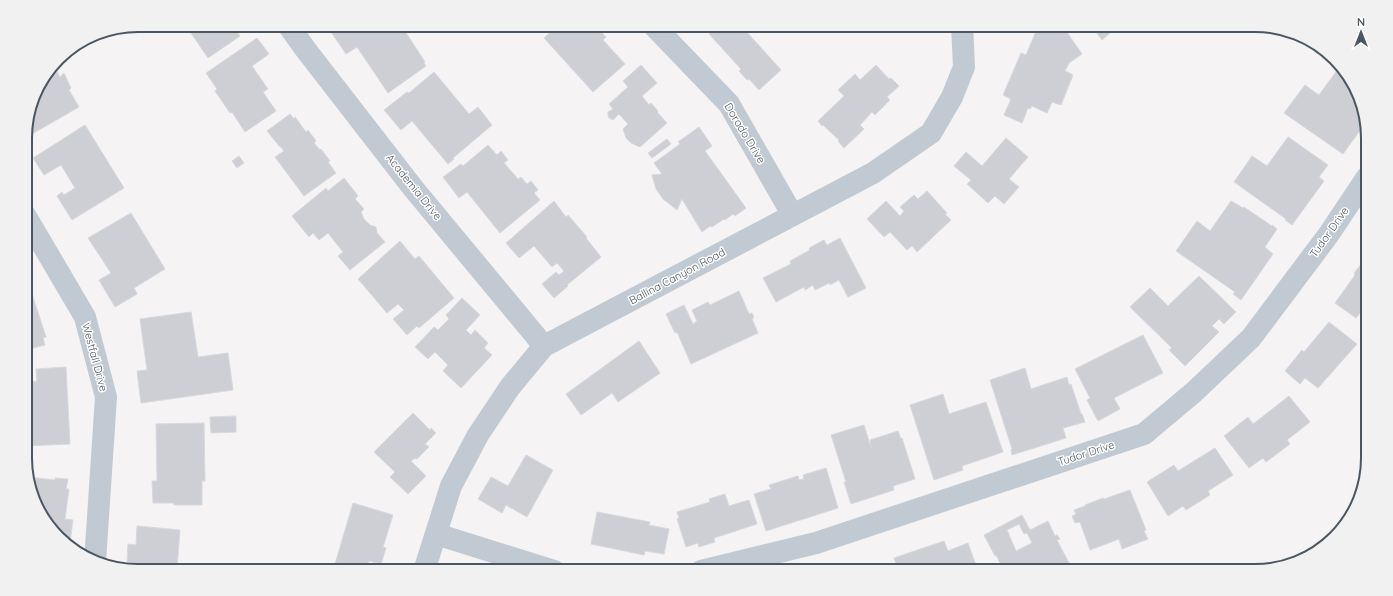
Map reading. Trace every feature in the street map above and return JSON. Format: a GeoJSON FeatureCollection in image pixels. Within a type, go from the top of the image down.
{"type":"FeatureCollection","features":[{"type":"Feature","properties":{"kind":"street","name":"Academia Drive"},"geometry":{"type":"LineString","coordinates":[[293,32],[413,188],[544,346]]}},
{"type":"Feature","properties":{"kind":"street","name":"Dorado Drive"},"geometry":{"type":"LineString","coordinates":[[660,32],[730,104],[792,214]]}},
{"type":"Feature","properties":{"kind":"street","name":"Ballina Canyon Road"},"geometry":{"type":"LineString","coordinates":[[426,564],[451,486],[478,435],[510,387],[544,346],[792,214],[873,173],[931,133],[952,97],[964,67],[962,32]]}},
{"type":"Feature","properties":{"kind":"street","name":"Tudor Drive"},"geometry":{"type":"LineString","coordinates":[[730,564],[816,543],[1144,434],[1194,392],[1251,338],[1329,234],[1361,186]]}},
{"type":"Feature","properties":{"kind":"street","name":"Westfall Drive"},"geometry":{"type":"LineString","coordinates":[[32,227],[85,317],[106,397],[95,555]]}},
{"type":"Feature","properties":{"kind":"street"},"geometry":{"type":"LineString","coordinates":[[436,534],[532,564]]}},
{"type":"Feature","properties":{"kind":"building"},"geometry":{"type":"Polygon","coordinates":[[[237,32],[240,36],[208,58],[191,33],[237,32]]]}},
{"type":"Feature","properties":{"kind":"building"},"geometry":{"type":"Polygon","coordinates":[[[331,32],[406,32],[425,62],[424,63],[426,66],[388,93],[357,47],[346,54],[331,32]]]}},
{"type":"Feature","properties":{"kind":"building"},"geometry":{"type":"Polygon","coordinates":[[[550,32],[601,32],[606,37],[603,40],[625,64],[593,92],[544,38],[550,32]]]}},
{"type":"Feature","properties":{"kind":"building"},"geometry":{"type":"Polygon","coordinates":[[[711,32],[747,32],[781,70],[759,90],[749,79],[747,80],[739,71],[741,69],[709,34],[711,32]]]}},
{"type":"Feature","properties":{"kind":"building"},"geometry":{"type":"Polygon","coordinates":[[[1036,32],[1067,32],[1082,54],[1069,63],[1065,71],[1073,75],[1061,105],[1052,102],[1047,113],[1032,106],[1030,109],[1028,108],[1022,123],[1004,115],[1011,99],[1003,95],[1021,53],[1026,55],[1036,32]]]}},
{"type":"Feature","properties":{"kind":"building"},"geometry":{"type":"Polygon","coordinates":[[[1096,32],[1111,32],[1102,40],[1096,32]]]}},
{"type":"Feature","properties":{"kind":"building"},"geometry":{"type":"Polygon","coordinates":[[[257,38],[269,54],[252,66],[268,89],[263,92],[276,111],[245,132],[232,112],[230,113],[215,91],[217,89],[206,73],[257,38]]]}},
{"type":"Feature","properties":{"kind":"building"},"geometry":{"type":"Polygon","coordinates":[[[641,65],[657,83],[642,96],[649,105],[651,103],[667,123],[640,147],[631,143],[626,138],[623,129],[628,124],[619,114],[613,120],[609,118],[608,112],[613,109],[609,104],[628,87],[623,81],[641,65]]]}},
{"type":"Feature","properties":{"kind":"building"},"geometry":{"type":"Polygon","coordinates":[[[876,65],[889,79],[891,78],[899,86],[887,97],[890,100],[875,115],[872,112],[860,125],[864,129],[844,148],[838,141],[839,140],[818,121],[844,96],[838,90],[855,74],[860,80],[876,65]]]}},
{"type":"Feature","properties":{"kind":"building"},"geometry":{"type":"Polygon","coordinates":[[[57,71],[60,77],[64,73],[71,88],[69,90],[79,107],[32,134],[40,98],[50,79],[57,71]]]}},
{"type":"Feature","properties":{"kind":"building"},"geometry":{"type":"Polygon","coordinates":[[[1337,71],[1347,85],[1353,98],[1360,130],[1343,154],[1284,113],[1305,85],[1319,95],[1337,71]]]}},
{"type":"Feature","properties":{"kind":"building"},"geometry":{"type":"Polygon","coordinates":[[[434,72],[469,114],[478,107],[492,125],[448,164],[412,121],[401,130],[384,110],[407,92],[409,93],[434,72]]]}},
{"type":"Feature","properties":{"kind":"building"},"geometry":{"type":"Polygon","coordinates":[[[290,114],[294,119],[295,117],[306,132],[308,130],[316,141],[314,143],[320,150],[321,149],[330,161],[328,162],[336,173],[304,196],[275,157],[284,151],[267,131],[290,114]]]}},
{"type":"Feature","properties":{"kind":"building"},"geometry":{"type":"Polygon","coordinates":[[[85,125],[124,188],[72,220],[57,196],[62,192],[64,195],[75,188],[61,165],[44,175],[33,158],[85,125]]]}},
{"type":"Feature","properties":{"kind":"building"},"geometry":{"type":"Polygon","coordinates":[[[699,127],[712,146],[705,151],[746,208],[735,216],[733,214],[702,232],[682,199],[677,210],[663,199],[656,189],[652,175],[662,174],[654,163],[680,144],[678,142],[699,127]]]}},
{"type":"Feature","properties":{"kind":"building"},"geometry":{"type":"Polygon","coordinates":[[[1288,137],[1328,165],[1319,177],[1324,181],[1292,225],[1285,220],[1286,219],[1234,182],[1252,156],[1267,166],[1288,137]]]}},
{"type":"Feature","properties":{"kind":"building"},"geometry":{"type":"Polygon","coordinates":[[[1006,138],[1028,157],[1009,179],[1019,187],[1004,204],[995,196],[988,203],[967,184],[971,180],[954,166],[966,152],[982,166],[1006,138]]]}},
{"type":"Feature","properties":{"kind":"building"},"geometry":{"type":"Polygon","coordinates":[[[667,139],[671,144],[652,158],[648,153],[667,139]]]}},
{"type":"Feature","properties":{"kind":"building"},"geometry":{"type":"Polygon","coordinates":[[[488,145],[497,155],[501,151],[508,160],[504,163],[518,179],[521,177],[527,184],[531,181],[538,190],[534,193],[540,200],[500,233],[467,192],[459,198],[443,177],[461,164],[463,166],[488,145]]]}},
{"type":"Feature","properties":{"kind":"building"},"geometry":{"type":"Polygon","coordinates":[[[239,156],[244,163],[237,168],[232,161],[239,156]]]}},
{"type":"Feature","properties":{"kind":"building"},"geometry":{"type":"Polygon","coordinates":[[[344,178],[358,196],[355,199],[364,209],[361,212],[364,219],[370,225],[376,227],[377,233],[385,242],[350,270],[338,256],[343,252],[328,233],[319,240],[313,233],[309,237],[292,216],[326,188],[328,191],[344,178]]]}},
{"type":"Feature","properties":{"kind":"building"},"geometry":{"type":"Polygon","coordinates":[[[927,191],[947,213],[945,214],[951,220],[917,252],[912,246],[907,250],[890,232],[884,237],[867,219],[886,201],[900,216],[904,211],[900,207],[914,195],[918,199],[927,191]]]}},
{"type":"Feature","properties":{"kind":"building"},"geometry":{"type":"Polygon","coordinates":[[[554,201],[566,217],[568,215],[587,237],[586,238],[601,257],[567,285],[568,286],[554,298],[542,284],[556,272],[559,275],[564,271],[557,263],[552,267],[534,246],[519,258],[506,243],[554,201]]]}},
{"type":"Feature","properties":{"kind":"building"},"geometry":{"type":"Polygon","coordinates":[[[1231,201],[1243,208],[1244,207],[1277,229],[1265,247],[1273,254],[1241,300],[1233,294],[1235,292],[1176,251],[1197,221],[1210,231],[1231,201]]]}},
{"type":"Feature","properties":{"kind":"building"},"geometry":{"type":"Polygon","coordinates":[[[131,213],[165,269],[134,288],[137,294],[115,307],[99,280],[111,273],[88,238],[131,213]]]}},
{"type":"Feature","properties":{"kind":"building"},"geometry":{"type":"Polygon","coordinates":[[[840,238],[866,288],[848,297],[839,280],[815,290],[813,285],[805,290],[804,287],[776,302],[763,278],[791,264],[790,261],[824,240],[827,245],[840,238]]]}},
{"type":"Feature","properties":{"kind":"building"},"geometry":{"type":"Polygon","coordinates":[[[400,241],[415,259],[419,256],[454,298],[419,328],[417,326],[407,335],[393,319],[404,310],[398,304],[387,313],[358,279],[400,241]]]}},
{"type":"Feature","properties":{"kind":"building"},"geometry":{"type":"Polygon","coordinates":[[[1361,264],[1361,312],[1356,318],[1335,303],[1355,275],[1354,273],[1361,264]]]}},
{"type":"Feature","properties":{"kind":"building"},"geometry":{"type":"Polygon","coordinates":[[[1199,276],[1236,312],[1224,324],[1219,319],[1212,326],[1219,332],[1185,366],[1169,350],[1172,348],[1130,307],[1150,288],[1168,306],[1199,276]]]}},
{"type":"Feature","properties":{"kind":"building"},"geometry":{"type":"Polygon","coordinates":[[[739,291],[749,314],[752,313],[754,317],[752,319],[758,333],[691,364],[677,332],[675,333],[666,314],[684,305],[693,324],[697,321],[692,310],[708,302],[710,305],[739,291]]]}},
{"type":"Feature","properties":{"kind":"building"},"geometry":{"type":"Polygon","coordinates":[[[32,294],[46,337],[43,338],[45,345],[32,348],[32,294]]]}},
{"type":"Feature","properties":{"kind":"building"},"geometry":{"type":"Polygon","coordinates":[[[462,298],[480,315],[466,330],[471,335],[475,330],[488,343],[484,348],[492,355],[461,388],[443,371],[448,365],[435,352],[428,359],[415,347],[434,327],[438,330],[449,319],[446,315],[462,298]]]}},
{"type":"Feature","properties":{"kind":"building"},"geometry":{"type":"Polygon","coordinates":[[[191,312],[198,357],[228,353],[233,390],[141,403],[137,371],[147,370],[140,319],[191,312]]]}},
{"type":"Feature","properties":{"kind":"building"},"geometry":{"type":"Polygon","coordinates":[[[1329,322],[1357,344],[1318,388],[1305,378],[1300,384],[1285,371],[1302,350],[1304,352],[1329,322]]]}},
{"type":"Feature","properties":{"kind":"building"},"geometry":{"type":"Polygon","coordinates":[[[1143,335],[1163,373],[1114,398],[1120,409],[1098,421],[1087,400],[1090,398],[1075,369],[1143,335]]]}},
{"type":"Feature","properties":{"kind":"building"},"geometry":{"type":"Polygon","coordinates":[[[639,341],[660,373],[618,402],[612,393],[581,415],[566,394],[639,341]]]}},
{"type":"Feature","properties":{"kind":"building"},"geometry":{"type":"Polygon","coordinates":[[[66,367],[70,444],[32,446],[32,381],[37,381],[36,369],[66,367]]]}},
{"type":"Feature","properties":{"kind":"building"},"geometry":{"type":"Polygon","coordinates":[[[1025,368],[1031,389],[1067,377],[1085,422],[1063,428],[1066,438],[1012,455],[1012,449],[990,380],[1025,368]]]}},
{"type":"Feature","properties":{"kind":"building"},"geometry":{"type":"Polygon","coordinates":[[[943,394],[949,414],[986,402],[1003,452],[962,466],[963,470],[934,480],[910,405],[943,394]]]}},
{"type":"Feature","properties":{"kind":"building"},"geometry":{"type":"Polygon","coordinates":[[[1289,396],[1310,422],[1287,440],[1290,444],[1266,462],[1263,458],[1249,468],[1224,436],[1248,417],[1253,424],[1289,396]]]}},
{"type":"Feature","properties":{"kind":"building"},"geometry":{"type":"Polygon","coordinates":[[[413,413],[430,430],[431,428],[436,433],[425,444],[429,447],[417,459],[415,458],[411,461],[426,476],[408,494],[390,477],[395,472],[374,452],[413,413]]]}},
{"type":"Feature","properties":{"kind":"building"},"geometry":{"type":"Polygon","coordinates":[[[236,416],[236,432],[211,433],[210,417],[236,416]]]}},
{"type":"Feature","properties":{"kind":"building"},"geometry":{"type":"Polygon","coordinates":[[[204,423],[205,481],[202,481],[202,505],[153,503],[152,481],[157,481],[156,424],[204,423]]]}},
{"type":"Feature","properties":{"kind":"building"},"geometry":{"type":"Polygon","coordinates":[[[864,425],[871,448],[870,440],[898,431],[901,439],[902,438],[915,479],[893,486],[894,490],[851,504],[844,482],[846,482],[831,435],[864,425]]]}},
{"type":"Feature","properties":{"kind":"building"},"geometry":{"type":"Polygon","coordinates":[[[1215,448],[1233,475],[1208,491],[1210,495],[1186,510],[1183,506],[1168,516],[1147,482],[1174,465],[1178,471],[1215,448]]]}},
{"type":"Feature","properties":{"kind":"building"},"geometry":{"type":"Polygon","coordinates":[[[526,455],[553,470],[527,517],[506,505],[502,513],[478,499],[491,477],[508,486],[526,455]]]}},
{"type":"Feature","properties":{"kind":"building"},"geometry":{"type":"Polygon","coordinates":[[[826,468],[838,508],[766,531],[754,494],[771,489],[769,485],[798,476],[799,480],[804,479],[803,475],[826,468]]]}},
{"type":"Feature","properties":{"kind":"building"},"geometry":{"type":"Polygon","coordinates":[[[34,478],[55,480],[55,478],[68,479],[66,489],[69,489],[65,519],[73,520],[70,539],[63,533],[46,511],[40,498],[34,478]]]}},
{"type":"Feature","properties":{"kind":"building"},"geometry":{"type":"Polygon","coordinates":[[[1130,490],[1146,530],[1144,531],[1148,539],[1122,549],[1119,539],[1090,550],[1080,522],[1075,523],[1072,516],[1076,514],[1074,510],[1103,498],[1104,499],[1130,490]]]}},
{"type":"Feature","properties":{"kind":"building"},"geometry":{"type":"Polygon","coordinates":[[[725,494],[729,506],[749,500],[757,524],[714,538],[715,542],[699,547],[698,543],[686,547],[677,519],[679,518],[677,512],[710,502],[709,499],[725,494]]]}},
{"type":"Feature","properties":{"kind":"building"},"geometry":{"type":"Polygon","coordinates":[[[353,503],[393,515],[383,547],[386,548],[381,564],[369,561],[368,564],[335,564],[353,503]]]}},
{"type":"Feature","properties":{"kind":"building"},"geometry":{"type":"Polygon","coordinates":[[[597,512],[650,522],[649,525],[669,529],[664,554],[645,551],[644,555],[591,544],[597,512]]]}},
{"type":"Feature","properties":{"kind":"building"},"geometry":{"type":"Polygon","coordinates":[[[1022,515],[1030,530],[1048,521],[1055,536],[1057,535],[1060,539],[1057,540],[1069,563],[1000,564],[996,555],[995,556],[984,535],[1022,515]],[[1019,524],[1007,530],[1016,551],[1032,543],[1027,533],[1024,534],[1019,524]]]}},
{"type":"Feature","properties":{"kind":"building"},"geometry":{"type":"Polygon","coordinates":[[[137,526],[180,530],[177,564],[127,563],[128,544],[136,545],[137,526]]]}},
{"type":"Feature","properties":{"kind":"building"},"geometry":{"type":"Polygon","coordinates":[[[944,541],[948,551],[968,543],[976,564],[896,564],[894,558],[944,541]]]}}]}
